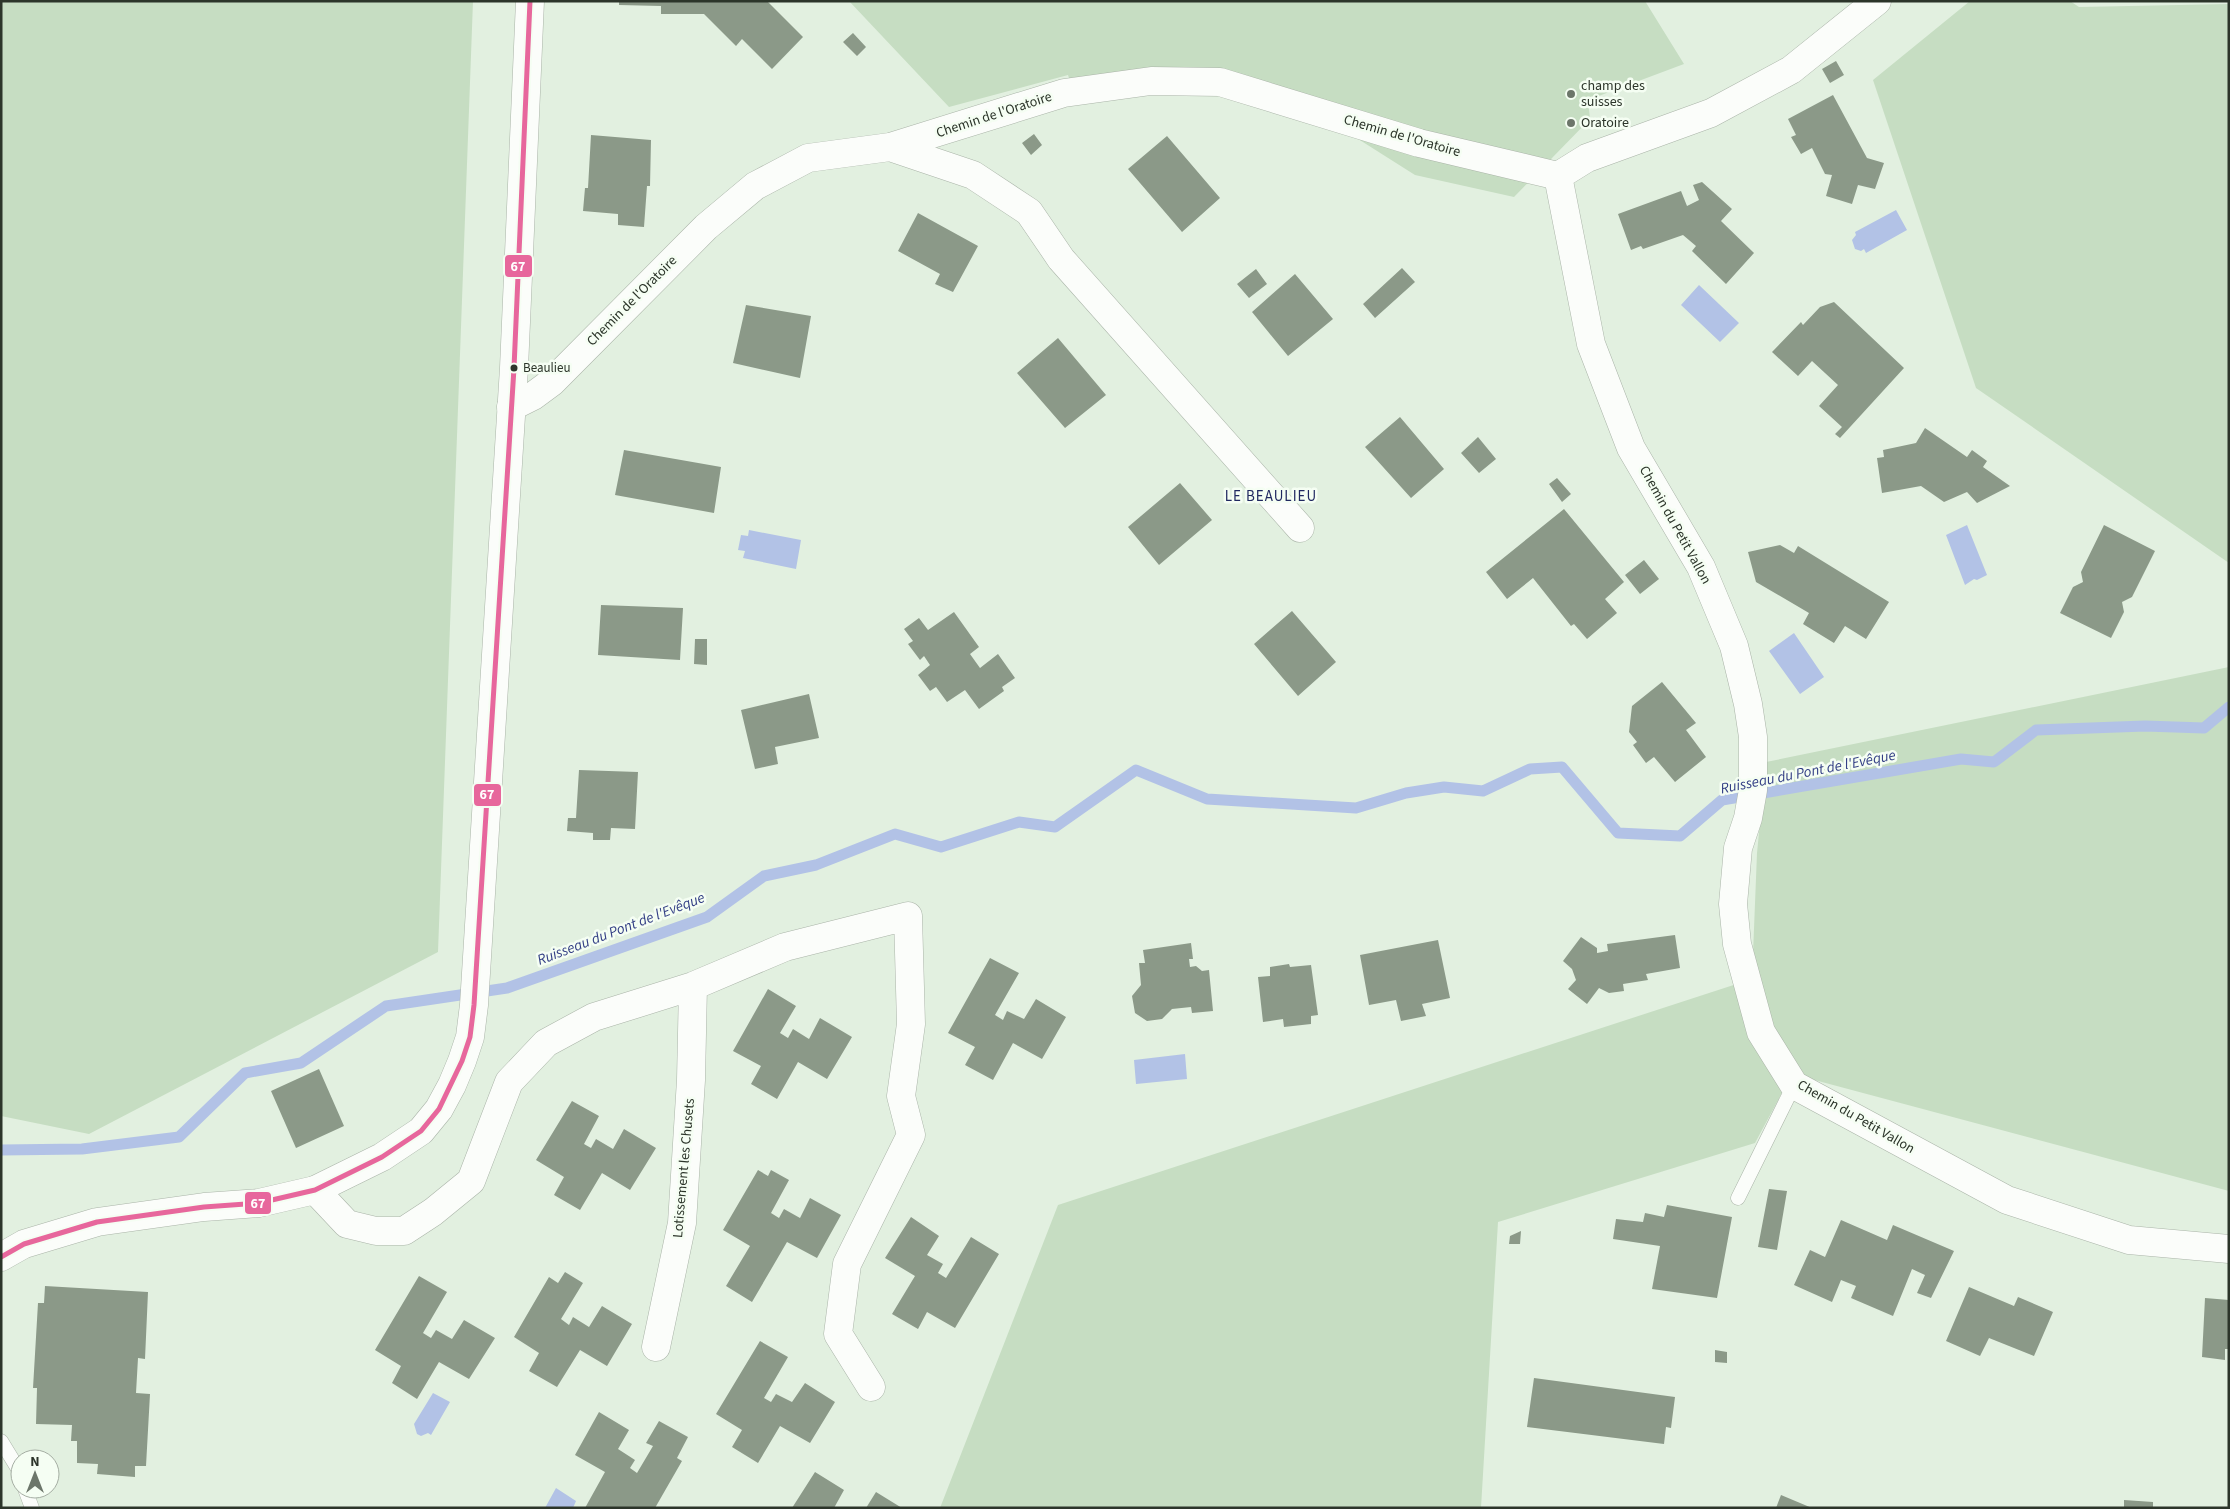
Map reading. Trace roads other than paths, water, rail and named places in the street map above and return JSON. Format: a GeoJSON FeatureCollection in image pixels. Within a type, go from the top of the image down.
{"type":"FeatureCollection","features":[{"type":"Feature","properties":{"kind":"street"},"geometry":{"type":"LineString","coordinates":[[1,1257],[24,1244],[97,1222],[204,1207],[259,1203],[314,1190],[382,1157],[421,1130],[439,1109],[456,1077],[470,1037],[474,1005],[474,977],[511,407],[530,1]]}},
{"type":"Feature","properties":{"kind":"street"},"geometry":{"type":"LineString","coordinates":[[1558,176],[1587,158],[1711,112],[1791,70],[1877,1]]}},
{"type":"Feature","properties":{"kind":"street","name":"Chemin de l'Oratoire"},"geometry":{"type":"LineString","coordinates":[[511,407],[533,396],[552,382],[706,227],[755,186],[808,158],[890,147],[1064,93],[1151,81],[1220,82],[1419,143],[1558,176]]}},
{"type":"Feature","properties":{"kind":"street","name":"Chemin de l'Oratoire"},"geometry":{"type":"LineString","coordinates":[[890,147],[973,175],[1029,212],[1061,259],[1300,528]]}},
{"type":"Feature","properties":{"kind":"street","name":"Chemin du Petit Vallon"},"geometry":{"type":"LineString","coordinates":[[1558,176],[1591,344],[1631,448],[1701,568],[1734,646],[1748,704],[1753,737],[1753,790],[1748,818],[1738,848],[1733,904],[1737,944],[1761,1032],[1794,1085],[2007,1200],[2129,1240],[2229,1249]]}},
{"type":"Feature","properties":{"kind":"street"},"geometry":{"type":"LineString","coordinates":[[314,1190],[347,1224],[376,1231],[404,1231],[433,1212],[471,1181],[509,1082],[546,1043],[594,1017],[693,986],[785,947],[908,916],[911,1024],[901,1096],[912,1135],[848,1264],[838,1334],[871,1387]]}},
{"type":"Feature","properties":{"kind":"street","name":"Lotissement les Chusets"},"geometry":{"type":"LineString","coordinates":[[656,1347],[682,1223],[691,1080],[693,986]]}},
{"type":"Feature","properties":{"kind":"lane"},"geometry":{"type":"LineString","coordinates":[[1738,1198],[1794,1085]]}},
{"type":"Feature","properties":{"kind":"lane"},"geometry":{"type":"LineString","coordinates":[[1,1441],[10,1456]]}},
{"type":"Feature","properties":{"kind":"water"},"geometry":{"type":"Polygon","coordinates":[[[1896,210],[1907,230],[1866,253],[1864,249],[1861,251],[1855,249],[1852,240],[1856,235],[1855,232],[1896,210]]]}},
{"type":"Feature","properties":{"kind":"water"},"geometry":{"type":"Polygon","coordinates":[[[1699,285],[1739,323],[1720,342],[1681,305],[1699,285]]]}},
{"type":"Feature","properties":{"kind":"water"},"geometry":{"type":"Polygon","coordinates":[[[1967,525],[1987,575],[1977,580],[1974,579],[1965,585],[1946,535],[1967,525]]]}},
{"type":"Feature","properties":{"kind":"water"},"geometry":{"type":"Polygon","coordinates":[[[749,530],[801,540],[796,569],[743,558],[745,551],[738,550],[741,535],[748,536],[749,530]]]}},
{"type":"Feature","properties":{"kind":"water"},"geometry":{"type":"Polygon","coordinates":[[[1794,633],[1824,677],[1800,694],[1769,651],[1794,633]]]}},
{"type":"Feature","properties":{"kind":"water"},"geometry":{"type":"Polygon","coordinates":[[[1185,1054],[1187,1079],[1136,1084],[1134,1060],[1185,1054]]]}},
{"type":"Feature","properties":{"kind":"water"},"geometry":{"type":"Polygon","coordinates":[[[433,1393],[450,1402],[431,1435],[428,1433],[421,1436],[417,1434],[414,1424],[433,1393]]]}},
{"type":"Feature","properties":{"kind":"water"},"geometry":{"type":"Polygon","coordinates":[[[556,1488],[576,1501],[573,1508],[545,1508],[556,1488]]]}},
{"type":"Feature","properties":{"kind":"waterway","name":"Ruisseau du Pont de l'Evêque"},"geometry":{"type":"LineString","coordinates":[[1,1150],[82,1149],[179,1137],[245,1073],[301,1063],[386,1006],[507,988],[707,917],[764,876],[816,865],[895,834],[941,847],[1019,822],[1055,827],[1136,770],[1207,799],[1356,808],[1406,793],[1444,787],[1483,791],[1530,769],[1562,767],[1618,833],[1680,836],[1722,800],[1961,759],[1994,762],[2036,730],[2145,726],[2204,728],[2229,707]]}},
{"type":"Feature","properties":{"kind":"place","name":"champ des suisses"},"geometry":{"type":"Point","coordinates":[1571,94]}},
{"type":"Feature","properties":{"kind":"place","name":"Oratoire"},"geometry":{"type":"Point","coordinates":[1571,123]}},
{"type":"Feature","properties":{"kind":"place","name":"Beaulieu"},"geometry":{"type":"Point","coordinates":[514,368]}},
{"type":"Feature","properties":{"kind":"district","name":"LE BEAULIEU"},"geometry":{"type":"Point","coordinates":[1271,496]}}]}
